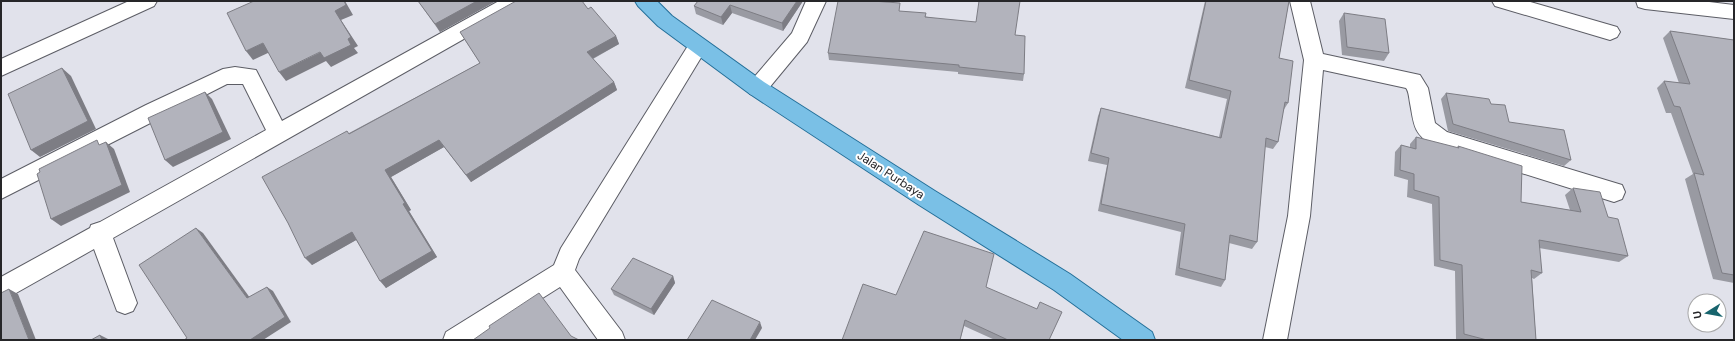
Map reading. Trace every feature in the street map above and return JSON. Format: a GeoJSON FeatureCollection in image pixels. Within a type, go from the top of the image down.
{"type":"FeatureCollection","features":[{"type":"Feature","properties":{"kind":"main road","name":"Jalan Purbaya"},"geometry":{"type":"LineString","coordinates":[[645,1],[665,21],[757,88],[927,198],[1062,282],[1143,340]]}},
{"type":"Feature","properties":{"kind":"street"},"geometry":{"type":"LineString","coordinates":[[1,68],[147,1]]}},
{"type":"Feature","properties":{"kind":"street"},"geometry":{"type":"LineString","coordinates":[[1,289],[99,232],[515,1]]}},
{"type":"Feature","properties":{"kind":"street"},"geometry":{"type":"LineString","coordinates":[[757,88],[800,36],[816,1]]}},
{"type":"Feature","properties":{"kind":"street"},"geometry":{"type":"LineString","coordinates":[[1275,340],[1299,216],[1314,60],[1300,1]]}},
{"type":"Feature","properties":{"kind":"street"},"geometry":{"type":"LineString","coordinates":[[1502,1],[1610,32]]}},
{"type":"Feature","properties":{"kind":"street"},"geometry":{"type":"LineString","coordinates":[[1645,2],[1734,12]]}},
{"type":"Feature","properties":{"kind":"street"},"geometry":{"type":"LineString","coordinates":[[456,340],[563,272],[569,255],[698,46]]}},
{"type":"Feature","properties":{"kind":"street"},"geometry":{"type":"LineString","coordinates":[[1314,60],[1413,82],[1418,88],[1425,127],[1440,139],[1614,192]]}},
{"type":"Feature","properties":{"kind":"street"},"geometry":{"type":"LineString","coordinates":[[1,190],[153,111],[223,77],[235,75],[249,76],[278,133]]}},
{"type":"Feature","properties":{"kind":"street"},"geometry":{"type":"LineString","coordinates":[[99,232],[125,303]]}},
{"type":"Feature","properties":{"kind":"street"},"geometry":{"type":"LineString","coordinates":[[563,272],[613,340]]}},
{"type":"Feature","properties":{"kind":"building"},"geometry":{"type":"Polygon","coordinates":[[[254,1],[344,1],[346,5],[335,11],[351,37],[348,39],[351,45],[324,58],[320,52],[279,72],[263,43],[246,51],[227,13],[254,1]]]}},
{"type":"Feature","properties":{"kind":"building"},"geometry":{"type":"Polygon","coordinates":[[[418,1],[477,1],[435,24],[418,1]]]}},
{"type":"Feature","properties":{"kind":"building"},"geometry":{"type":"Polygon","coordinates":[[[516,1],[582,1],[588,9],[591,7],[616,36],[587,52],[614,82],[466,175],[439,140],[385,170],[405,203],[403,204],[432,251],[380,281],[352,232],[305,258],[288,223],[262,177],[347,131],[349,134],[480,63],[460,32],[516,1]]]}},
{"type":"Feature","properties":{"kind":"building"},"geometry":{"type":"Polygon","coordinates":[[[698,1],[797,1],[782,23],[730,5],[721,17],[694,6],[698,1]]]}},
{"type":"Feature","properties":{"kind":"building"},"geometry":{"type":"Polygon","coordinates":[[[838,1],[900,3],[899,11],[926,13],[925,17],[976,22],[979,1],[1020,1],[1015,35],[1025,36],[1024,74],[959,67],[959,65],[828,53],[838,1]]]}},
{"type":"Feature","properties":{"kind":"building"},"geometry":{"type":"Polygon","coordinates":[[[1206,1],[1289,1],[1279,58],[1293,61],[1288,103],[1285,102],[1278,142],[1266,138],[1257,242],[1230,235],[1225,280],[1179,268],[1185,224],[1101,204],[1109,158],[1091,153],[1101,108],[1221,138],[1231,91],[1189,80],[1206,1]]]}},
{"type":"Feature","properties":{"kind":"building"},"geometry":{"type":"Polygon","coordinates":[[[1344,13],[1385,19],[1389,53],[1347,47],[1344,13]]]}},
{"type":"Feature","properties":{"kind":"building"},"geometry":{"type":"Polygon","coordinates":[[[1670,31],[1734,40],[1734,275],[1722,273],[1694,173],[1704,175],[1680,107],[1674,106],[1664,81],[1690,84],[1670,31]]]}},
{"type":"Feature","properties":{"kind":"building"},"geometry":{"type":"Polygon","coordinates":[[[62,68],[88,121],[31,150],[8,94],[62,68]]]}},
{"type":"Feature","properties":{"kind":"building"},"geometry":{"type":"Polygon","coordinates":[[[205,92],[223,132],[165,160],[148,118],[205,92]]]}},
{"type":"Feature","properties":{"kind":"building"},"geometry":{"type":"Polygon","coordinates":[[[1446,93],[1489,99],[1491,104],[1505,105],[1509,122],[1564,130],[1571,160],[1453,124],[1446,93]]]}},
{"type":"Feature","properties":{"kind":"building"},"geometry":{"type":"Polygon","coordinates":[[[1416,137],[1459,148],[1458,146],[1522,166],[1521,202],[1581,212],[1573,188],[1600,192],[1608,217],[1618,219],[1628,256],[1539,240],[1542,273],[1531,270],[1536,340],[1487,340],[1464,334],[1462,265],[1440,260],[1439,197],[1414,190],[1414,174],[1400,170],[1401,145],[1416,149],[1416,137]]]}},
{"type":"Feature","properties":{"kind":"building"},"geometry":{"type":"Polygon","coordinates":[[[97,140],[99,145],[106,142],[122,185],[51,219],[37,174],[40,172],[39,169],[97,140]]]}},
{"type":"Feature","properties":{"kind":"building"},"geometry":{"type":"Polygon","coordinates":[[[196,228],[247,298],[267,287],[285,317],[250,340],[184,340],[187,338],[139,265],[196,228]]]}},
{"type":"Feature","properties":{"kind":"building"},"geometry":{"type":"Polygon","coordinates":[[[924,231],[994,254],[986,287],[1037,309],[1040,302],[1062,312],[1049,340],[1008,340],[965,320],[960,340],[842,340],[863,284],[896,295],[924,231]]]}},
{"type":"Feature","properties":{"kind":"building"},"geometry":{"type":"Polygon","coordinates":[[[633,258],[673,276],[651,309],[611,289],[633,258]]]}},
{"type":"Feature","properties":{"kind":"building"},"geometry":{"type":"Polygon","coordinates":[[[9,289],[29,340],[1,340],[1,293],[9,289]]]}},
{"type":"Feature","properties":{"kind":"building"},"geometry":{"type":"Polygon","coordinates":[[[539,293],[571,336],[579,340],[473,340],[490,328],[489,326],[539,293]]]}},
{"type":"Feature","properties":{"kind":"building"},"geometry":{"type":"Polygon","coordinates":[[[712,300],[760,322],[750,340],[687,340],[712,300]]]}},
{"type":"Feature","properties":{"kind":"building"},"geometry":{"type":"Polygon","coordinates":[[[100,335],[102,340],[91,340],[100,335]]]}}]}
